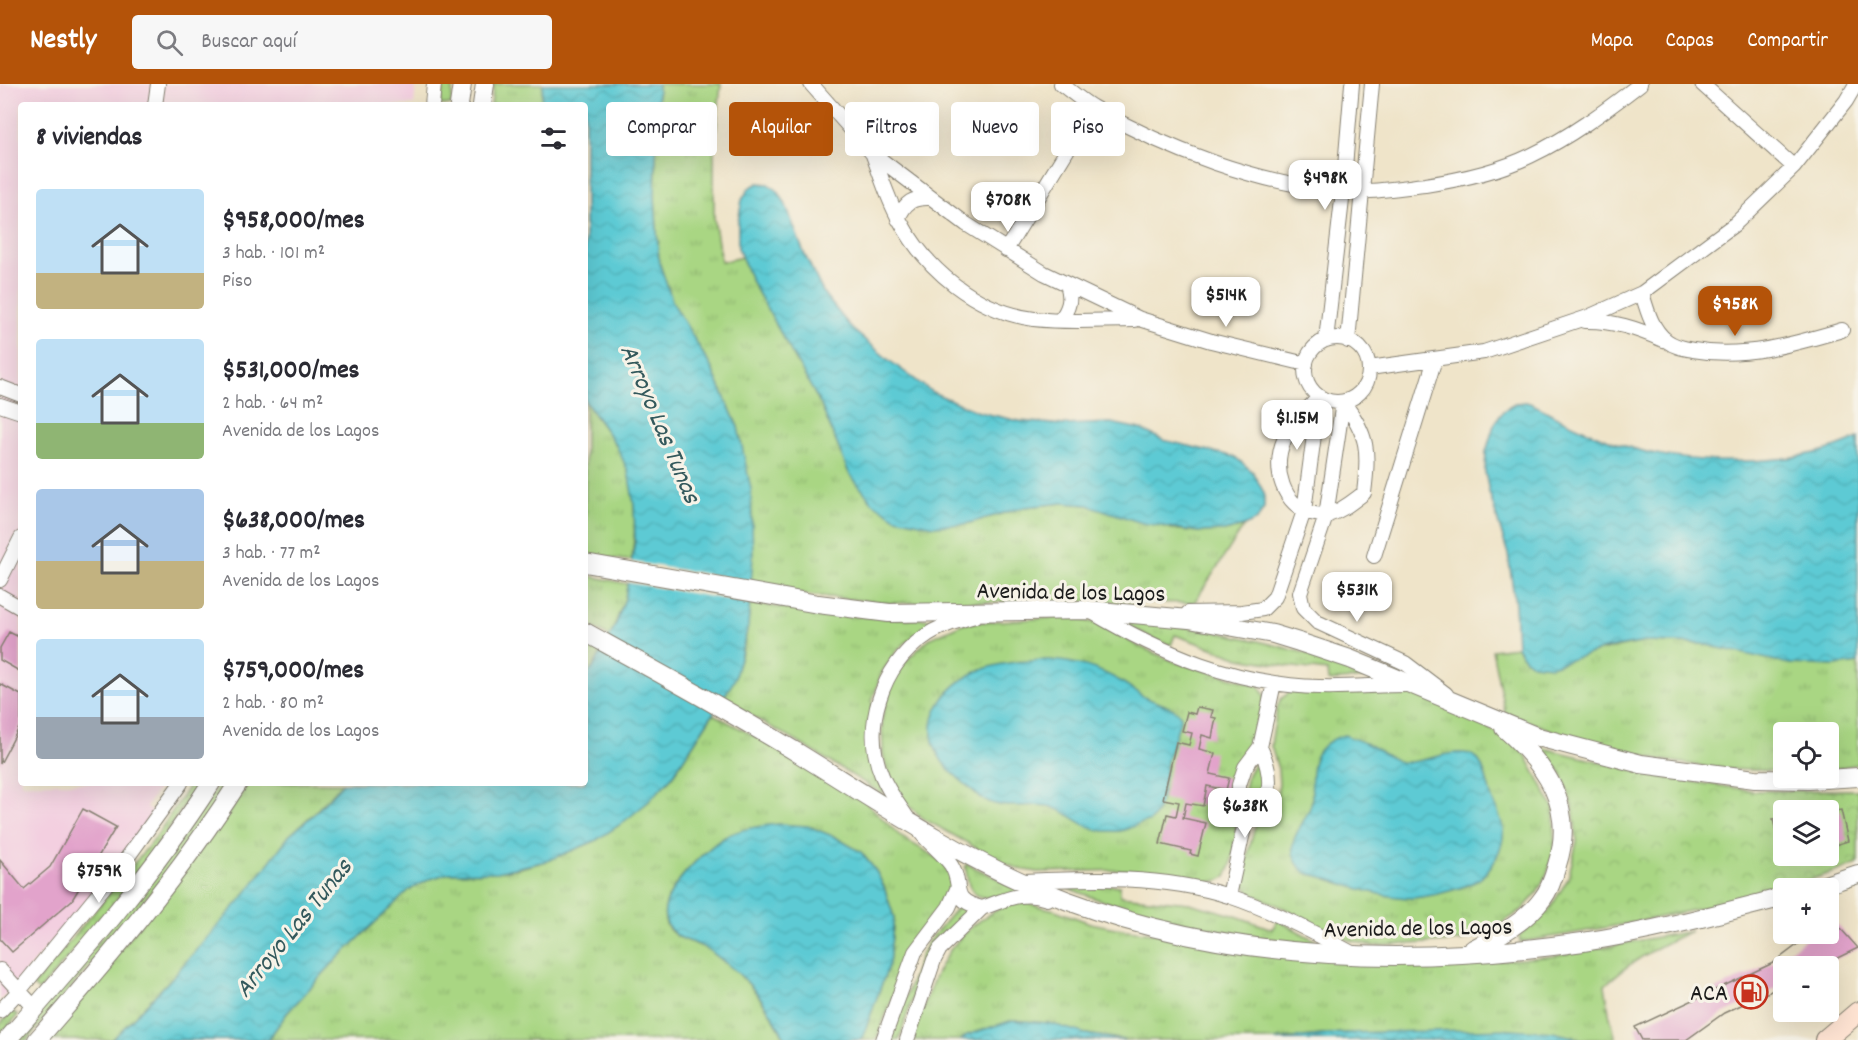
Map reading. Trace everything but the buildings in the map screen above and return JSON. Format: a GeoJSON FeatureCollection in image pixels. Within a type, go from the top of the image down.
{"type":"FeatureCollection","features":[{"type":"Feature","properties":{"kind":"main road"},"geometry":{"type":"LineString","coordinates":[[1825,1040],[1858,1012]]}},
{"type":"Feature","properties":{"kind":"street"},"geometry":{"type":"LineString","coordinates":[[155,102],[158,84]]}},
{"type":"Feature","properties":{"kind":"street"},"geometry":{"type":"LineString","coordinates":[[432,102],[434,84]]}},
{"type":"Feature","properties":{"kind":"street"},"geometry":{"type":"LineString","coordinates":[[459,102],[462,84]]}},
{"type":"Feature","properties":{"kind":"street"},"geometry":{"type":"LineString","coordinates":[[482,102],[484,84]]}},
{"type":"Feature","properties":{"kind":"street"},"geometry":{"type":"LineString","coordinates":[[811,84],[845,122]]}},
{"type":"Feature","properties":{"kind":"street"},"geometry":{"type":"LineString","coordinates":[[1061,84],[1085,102]]}},
{"type":"Feature","properties":{"kind":"street"},"geometry":{"type":"LineString","coordinates":[[1326,340],[1343,191],[1352,84]]}},
{"type":"Feature","properties":{"kind":"street"},"geometry":{"type":"LineString","coordinates":[[1348,341],[1372,84]]}},
{"type":"Feature","properties":{"kind":"street"},"geometry":{"type":"LineString","coordinates":[[1125,124],[1158,140],[1233,170],[1279,182],[1343,191],[1362,191],[1459,180],[1529,157],[1590,122],[1640,84]]}},
{"type":"Feature","properties":{"kind":"street"},"geometry":{"type":"LineString","coordinates":[[1702,84],[1794,167]]}},
{"type":"Feature","properties":{"kind":"street"},"geometry":{"type":"LineString","coordinates":[[1369,368],[1484,352],[1577,321],[1642,293],[1736,224],[1794,167],[1846,101],[1856,84]]}},
{"type":"Feature","properties":{"kind":"street"},"geometry":{"type":"LineString","coordinates":[[873,156],[898,219],[926,258],[959,288],[982,302],[1004,311],[1033,318],[1060,321],[1140,320]]}},
{"type":"Feature","properties":{"kind":"street"},"geometry":{"type":"LineString","coordinates":[[876,156],[1006,250],[1044,273],[1140,320],[1212,341],[1306,364]]}},
{"type":"Feature","properties":{"kind":"street"},"geometry":{"type":"LineString","coordinates":[[1006,250],[1064,156]]}},
{"type":"Feature","properties":{"kind":"street"},"geometry":{"type":"LineString","coordinates":[[898,219],[904,206],[910,201],[919,197],[931,198]]}},
{"type":"Feature","properties":{"kind":"street"},"geometry":{"type":"LineString","coordinates":[[1060,321],[1070,302],[1067,284]]}},
{"type":"Feature","properties":{"kind":"street"},"geometry":{"type":"LineString","coordinates":[[1642,293],[1651,321],[1665,340]]}},
{"type":"Feature","properties":{"kind":"street"},"geometry":{"type":"LineString","coordinates":[[1577,321],[1596,320],[1616,323],[1641,330],[1678,348],[1707,353],[1743,353],[1794,344],[1842,330]]}},
{"type":"Feature","properties":{"kind":"street"},"geometry":{"type":"LineString","coordinates":[[1326,340],[1348,341],[1363,352],[1369,368],[1365,386],[1351,399],[1342,402],[1319,397],[1306,381],[1306,364],[1315,347],[1326,340]]}},
{"type":"Feature","properties":{"kind":"street"},"geometry":{"type":"LineString","coordinates":[[1374,556],[1435,359]]}},
{"type":"Feature","properties":{"kind":"street"},"geometry":{"type":"LineString","coordinates":[[0,387],[18,394]]}},
{"type":"Feature","properties":{"kind":"street"},"geometry":{"type":"LineString","coordinates":[[1319,397],[1285,437],[1279,454],[1283,488],[1291,500],[1304,511],[1326,516],[1364,493],[1368,460],[1365,439],[1352,414],[1342,402]]}},
{"type":"Feature","properties":{"kind":"street"},"geometry":{"type":"LineString","coordinates":[[1153,614],[1242,612],[1263,609],[1275,597],[1304,511],[1319,397]]}},
{"type":"Feature","properties":{"kind":"street"},"geometry":{"type":"LineString","coordinates":[[1342,402],[1326,516],[1300,593],[1304,608],[1317,622],[1405,663],[1457,703]]}},
{"type":"Feature","properties":{"kind":"street"},"geometry":{"type":"LineString","coordinates":[[0,405],[18,411]]}},
{"type":"Feature","properties":{"kind":"street"},"geometry":{"type":"LineString","coordinates":[[0,579],[18,544]]}},
{"type":"Feature","properties":{"kind":"street","name":"Avenida de los Lagos"},"geometry":{"type":"LineString","coordinates":[[594,565],[842,608],[889,613],[1088,610],[1189,619],[1273,634],[1350,659],[1538,737],[1650,766],[1755,779],[1809,780],[1858,777]]}},
{"type":"Feature","properties":{"kind":"street"},"geometry":{"type":"LineString","coordinates":[[0,596],[18,606]]}},
{"type":"Feature","properties":{"kind":"street"},"geometry":{"type":"LineString","coordinates":[[1088,610],[1131,636],[1173,655],[1199,665],[1274,683],[1321,688],[1412,685]]}},
{"type":"Feature","properties":{"kind":"street"},"geometry":{"type":"LineString","coordinates":[[982,908],[965,902],[957,889],[952,867],[911,822],[881,775],[874,747],[874,718],[881,690],[904,654],[925,636],[952,623],[986,612]]}},
{"type":"Feature","properties":{"kind":"street","name":"Avenida de los Lagos"},"geometry":{"type":"LineString","coordinates":[[588,634],[736,715],[953,848],[1021,881],[1088,907],[1178,932],[1288,951],[1424,956],[1520,950],[1586,941],[1708,916],[1773,900]]}},
{"type":"Feature","properties":{"kind":"street"},"geometry":{"type":"LineString","coordinates":[[1229,896],[1245,823],[1239,798],[1239,784],[1245,767],[1260,747],[1274,683]]}},
{"type":"Feature","properties":{"kind":"street"},"geometry":{"type":"LineString","coordinates":[[1466,953],[1524,919],[1544,898],[1553,879],[1561,852],[1563,826],[1559,800],[1549,777],[1535,757],[1495,720]]}},
{"type":"Feature","properties":{"kind":"street"},"geometry":{"type":"LineString","coordinates":[[1245,823],[1256,816],[1265,804],[1269,790],[1270,772],[1260,747]]}},
{"type":"Feature","properties":{"kind":"street"},"geometry":{"type":"LineString","coordinates":[[0,1011],[123,865],[179,786]]}},
{"type":"Feature","properties":{"kind":"street"},"geometry":{"type":"LineString","coordinates":[[7,1040],[147,874],[209,786]]}},
{"type":"Feature","properties":{"kind":"street"},"geometry":{"type":"LineString","coordinates":[[37,1040],[156,900],[236,786]]}},
{"type":"Feature","properties":{"kind":"street"},"geometry":{"type":"LineString","coordinates":[[1839,880],[1858,874]]}},
{"type":"Feature","properties":{"kind":"street"},"geometry":{"type":"LineString","coordinates":[[1021,881],[1095,877],[1147,880],[1229,896],[1279,916],[1354,955]]}},
{"type":"Feature","properties":{"kind":"street"},"geometry":{"type":"LineString","coordinates":[[883,1040],[915,952],[949,907],[957,889]]}},
{"type":"Feature","properties":{"kind":"street"},"geometry":{"type":"LineString","coordinates":[[907,1040],[937,955],[982,908],[998,901],[1028,895],[1112,921],[1134,921]]}},
{"type":"Feature","properties":{"kind":"street"},"geometry":{"type":"LineString","coordinates":[[0,970],[35,1008]]}},
{"type":"Feature","properties":{"kind":"shaded area"},"geometry":{"type":"Polygon","coordinates":[[[0,84],[416,84],[414,102],[18,102],[18,786],[160,786],[146,807],[155,814],[95,891],[0,1001],[0,84]]]}},
{"type":"Feature","properties":{"kind":"green space"},"geometry":{"type":"Polygon","coordinates":[[[443,84],[453,84],[451,102],[440,102],[443,84]]]}},
{"type":"Feature","properties":{"kind":"green space"},"geometry":{"type":"Polygon","coordinates":[[[494,84],[543,84],[541,102],[491,102],[494,84]]]}},
{"type":"Feature","properties":{"kind":"green space"},"geometry":{"type":"Polygon","coordinates":[[[658,84],[721,84],[717,122],[717,102],[658,102],[658,84]]]}},
{"type":"Feature","properties":{"kind":"green space"},"geometry":{"type":"Polygon","coordinates":[[[656,156],[714,156],[714,218],[721,262],[742,257],[751,280],[821,405],[849,473],[966,524],[1025,507],[1063,503],[1088,505],[1172,529],[1199,532],[1224,531],[1244,526],[1194,603],[1074,601],[891,603],[787,593],[788,588],[751,581],[738,427],[711,367],[673,303],[659,262],[655,197],[656,156]]]}},
{"type":"Feature","properties":{"kind":"green space"},"geometry":{"type":"Polygon","coordinates":[[[588,406],[622,456],[634,500],[631,561],[604,557],[588,559],[588,406]]]}},
{"type":"Feature","properties":{"kind":"green space"},"geometry":{"type":"Polygon","coordinates":[[[588,576],[628,584],[610,637],[588,625],[588,576]]]}},
{"type":"Feature","properties":{"kind":"green space"},"geometry":{"type":"Polygon","coordinates":[[[750,603],[831,615],[939,620],[922,629],[897,650],[881,674],[872,701],[884,792],[881,793],[722,699],[734,677],[742,653],[750,603]]]}},
{"type":"Feature","properties":{"kind":"green space"},"geometry":{"type":"Polygon","coordinates":[[[1068,617],[1099,624],[1138,646],[1175,662],[1258,685],[1265,696],[1257,735],[1235,800],[1236,838],[1231,865],[1226,877],[1210,882],[1129,870],[1038,872],[1019,869],[924,819],[895,790],[883,753],[882,720],[893,681],[904,663],[929,639],[964,623],[1068,617]]]}},
{"type":"Feature","properties":{"kind":"green space"},"geometry":{"type":"Polygon","coordinates":[[[1120,621],[1176,626],[1259,641],[1380,677],[1328,681],[1327,671],[1240,658],[1175,635],[1171,645],[1154,639],[1120,621]]]}},
{"type":"Feature","properties":{"kind":"green space"},"geometry":{"type":"Polygon","coordinates":[[[1646,642],[1702,644],[1834,666],[1858,663],[1858,764],[1839,768],[1839,722],[1773,722],[1773,771],[1720,769],[1663,760],[1584,742],[1505,713],[1492,650],[1517,647],[1524,658],[1532,664],[1646,642]]]}},
{"type":"Feature","properties":{"kind":"green space"},"geometry":{"type":"Polygon","coordinates":[[[588,646],[601,652],[588,674],[588,646]]]}},
{"type":"Feature","properties":{"kind":"green space"},"geometry":{"type":"Polygon","coordinates":[[[1291,691],[1408,691],[1433,699],[1502,735],[1524,752],[1554,809],[1555,847],[1548,871],[1537,893],[1521,911],[1483,935],[1462,941],[1372,946],[1342,938],[1249,893],[1242,881],[1243,871],[1255,827],[1276,799],[1279,784],[1278,769],[1271,746],[1272,738],[1278,705],[1281,699],[1291,691]]]}},
{"type":"Feature","properties":{"kind":"green space"},"geometry":{"type":"Polygon","coordinates":[[[713,714],[788,754],[864,800],[901,837],[944,862],[952,877],[949,897],[912,945],[876,1040],[859,1040],[863,1035],[889,964],[894,917],[876,871],[861,852],[835,837],[706,851],[678,882],[667,901],[665,920],[671,931],[705,948],[731,966],[762,1000],[786,1040],[268,1040],[287,1013],[334,962],[409,890],[430,879],[449,873],[497,872],[547,861],[595,841],[648,802],[672,777],[713,714]]]}},
{"type":"Feature","properties":{"kind":"green space"},"geometry":{"type":"Polygon","coordinates":[[[1539,747],[1666,778],[1756,791],[1858,790],[1858,864],[1816,878],[1773,878],[1773,891],[1733,901],[1606,928],[1520,942],[1519,936],[1549,910],[1568,879],[1577,841],[1573,807],[1561,772],[1539,747]]]}},
{"type":"Feature","properties":{"kind":"green space"},"geometry":{"type":"Polygon","coordinates":[[[1256,762],[1260,762],[1264,767],[1261,797],[1249,812],[1245,786],[1248,774],[1256,762]]]}},
{"type":"Feature","properties":{"kind":"green space"},"geometry":{"type":"Polygon","coordinates":[[[189,786],[196,786],[162,839],[124,891],[39,991],[33,986],[155,838],[189,786]]]}},
{"type":"Feature","properties":{"kind":"green space"},"geometry":{"type":"Polygon","coordinates":[[[218,786],[229,786],[170,869],[27,1040],[16,1040],[163,864],[218,786]]]}},
{"type":"Feature","properties":{"kind":"green space"},"geometry":{"type":"Polygon","coordinates":[[[246,786],[340,786],[289,836],[244,897],[169,981],[112,1040],[48,1040],[232,809],[246,786]]]}},
{"type":"Feature","properties":{"kind":"green space"},"geometry":{"type":"Polygon","coordinates":[[[967,864],[1022,890],[993,898],[979,896],[969,885],[965,866],[967,864]]]}},
{"type":"Feature","properties":{"kind":"green space"},"geometry":{"type":"Polygon","coordinates":[[[1102,884],[1120,886],[1120,896],[1189,903],[1272,929],[1278,920],[1323,945],[1261,937],[1180,922],[1111,904],[1064,886],[1102,884]]]}},
{"type":"Feature","properties":{"kind":"green space"},"geometry":{"type":"Polygon","coordinates":[[[1017,901],[1055,910],[1090,923],[1126,930],[1419,962],[1489,962],[1555,956],[1691,931],[1646,954],[1605,985],[1616,1040],[1342,1033],[1273,1040],[1124,1040],[1086,1034],[967,1035],[961,1040],[913,1040],[928,994],[946,956],[974,925],[993,912],[1017,901]]]}},
{"type":"Feature","properties":{"kind":"green space"},"geometry":{"type":"Polygon","coordinates":[[[960,904],[970,911],[946,933],[934,948],[919,981],[899,1040],[890,1040],[920,957],[928,942],[960,904]]]}},
{"type":"Feature","properties":{"kind":"green space"},"geometry":{"type":"Polygon","coordinates":[[[12,1011],[18,1015],[0,1036],[0,1024],[12,1011]]]}},
{"type":"Feature","properties":{"kind":"water","name":"Arroyo Las Tunas"},"geometry":{"type":"Polygon","coordinates":[[[543,84],[658,84],[658,102],[606,102],[606,156],[656,156],[655,197],[659,262],[673,303],[711,367],[738,427],[751,489],[753,556],[748,627],[734,681],[672,777],[648,802],[621,824],[595,841],[547,861],[497,872],[449,873],[430,879],[409,890],[334,962],[287,1013],[268,1040],[112,1040],[169,981],[243,897],[289,836],[340,786],[588,786],[588,674],[616,624],[625,598],[635,541],[634,505],[628,471],[616,445],[588,405],[588,102],[541,102],[543,84]]]}},
{"type":"Feature","properties":{"kind":"water"},"geometry":{"type":"Polygon","coordinates":[[[758,183],[768,184],[778,191],[824,294],[852,329],[932,392],[979,412],[1019,421],[1064,425],[1111,423],[1140,429],[1163,440],[1235,457],[1253,472],[1264,493],[1264,508],[1257,520],[1224,531],[1199,532],[1142,523],[1088,505],[1063,503],[1025,507],[966,524],[934,526],[896,518],[872,502],[849,473],[821,405],[751,280],[738,248],[738,222],[742,200],[749,188],[758,183]]]}},
{"type":"Feature","properties":{"kind":"water"},"geometry":{"type":"Polygon","coordinates":[[[1526,402],[1619,444],[1645,452],[1675,457],[1706,460],[1772,460],[1833,448],[1858,438],[1858,663],[1834,666],[1789,664],[1702,644],[1646,642],[1605,649],[1551,666],[1532,664],[1524,658],[1517,647],[1515,604],[1508,554],[1485,472],[1486,452],[1494,425],[1503,411],[1516,403],[1526,402]]]}},
{"type":"Feature","properties":{"kind":"water"},"geometry":{"type":"Polygon","coordinates":[[[1048,660],[1067,662],[1103,672],[1144,697],[1174,709],[1181,716],[1166,766],[1161,800],[1149,822],[1120,831],[1106,831],[1091,828],[1056,808],[1048,806],[1008,806],[993,803],[976,794],[941,760],[934,743],[933,718],[945,696],[954,687],[976,672],[993,666],[1048,660]]]}},
{"type":"Feature","properties":{"kind":"water"},"geometry":{"type":"Polygon","coordinates":[[[1344,735],[1401,762],[1420,761],[1454,753],[1472,755],[1479,761],[1503,827],[1501,848],[1490,868],[1472,883],[1450,891],[1410,898],[1370,892],[1308,874],[1303,870],[1295,859],[1293,842],[1309,811],[1315,758],[1325,744],[1344,735]]]}},
{"type":"Feature","properties":{"kind":"water"},"geometry":{"type":"Polygon","coordinates":[[[778,824],[808,826],[835,837],[861,852],[876,871],[884,887],[894,917],[889,964],[863,1036],[859,1040],[786,1040],[768,1008],[746,980],[711,951],[674,933],[667,924],[665,913],[667,901],[674,888],[683,875],[706,852],[725,837],[738,831],[778,824]]]}},
{"type":"Feature","properties":{"kind":"water"},"geometry":{"type":"Polygon","coordinates":[[[1013,1020],[1049,1023],[1086,1034],[1124,1040],[961,1040],[967,1035],[1013,1020]]]}},
{"type":"Feature","properties":{"kind":"water"},"geometry":{"type":"Polygon","coordinates":[[[1511,1029],[1553,1032],[1584,1040],[1273,1040],[1342,1033],[1511,1029]]]}},
{"type":"Feature","properties":{"kind":"pier"},"geometry":{"type":"Polygon","coordinates":[[[628,561],[754,582],[753,604],[625,582],[628,561]]]}},
{"type":"Feature","properties":{"kind":"place","name":"ACA"},"geometry":{"type":"Point","coordinates":[1751,992]}}]}
